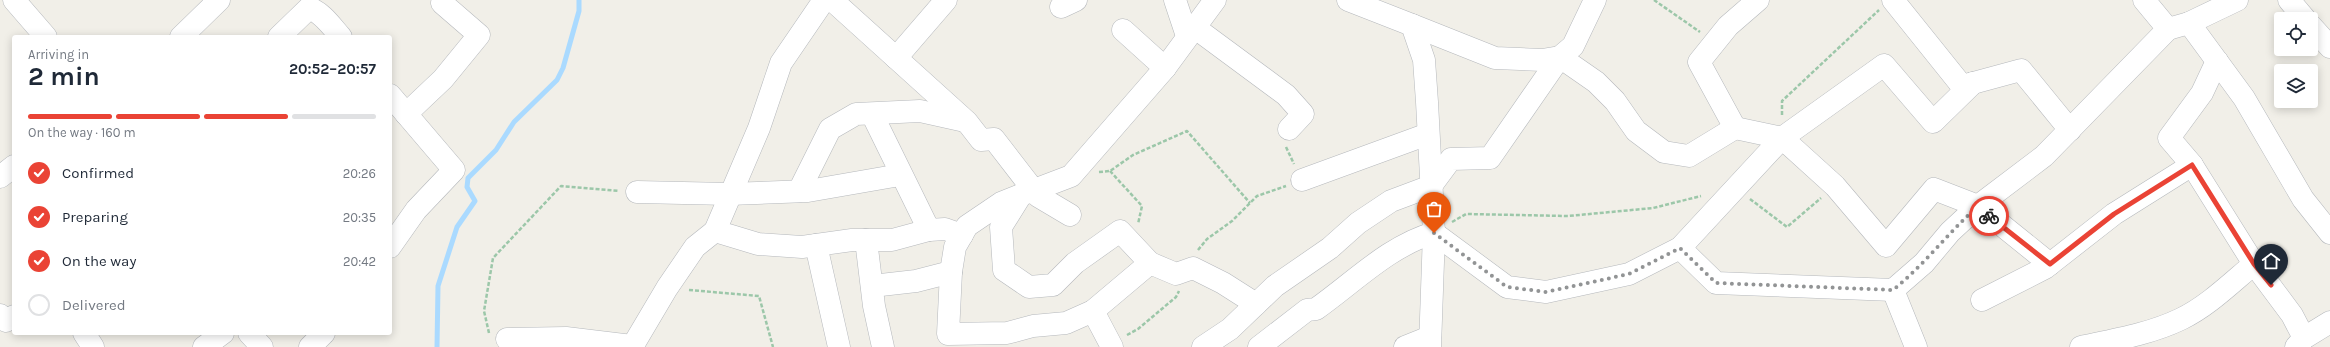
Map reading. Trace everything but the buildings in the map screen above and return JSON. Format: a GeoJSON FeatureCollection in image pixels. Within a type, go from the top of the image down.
{"type":"FeatureCollection","features":[{"type":"Feature","properties":{"kind":"street"},"geometry":{"type":"LineString","coordinates":[[14,0],[44,35]]}},
{"type":"Feature","properties":{"kind":"street"},"geometry":{"type":"LineString","coordinates":[[183,35],[219,0]]}},
{"type":"Feature","properties":{"kind":"street"},"geometry":{"type":"LineString","coordinates":[[498,336],[566,338],[632,347],[667,288],[695,248],[715,231],[729,194],[759,128],[781,63],[824,0]]}},
{"type":"Feature","properties":{"kind":"street"},"geometry":{"type":"LineString","coordinates":[[832,0],[967,122],[981,140],[994,139],[1028,193],[1070,215]]}},
{"type":"Feature","properties":{"kind":"street"},"geometry":{"type":"LineString","coordinates":[[896,58],[946,0]]}},
{"type":"Feature","properties":{"kind":"street"},"geometry":{"type":"LineString","coordinates":[[1175,0],[1191,31],[1286,95],[1303,114],[1289,129]]}},
{"type":"Feature","properties":{"kind":"street"},"geometry":{"type":"LineString","coordinates":[[946,338],[952,300],[951,272],[955,247],[967,226],[1001,203],[1071,176],[1165,68],[1215,0]]}},
{"type":"Feature","properties":{"kind":"street"},"geometry":{"type":"LineString","coordinates":[[1348,0],[1495,58],[1542,60],[1560,57],[1596,82],[1615,101],[1636,131],[1664,152],[1689,156],[1735,128],[1782,138],[1834,186],[1886,246],[1895,238],[1934,189],[1978,206],[2050,264]]}},
{"type":"Feature","properties":{"kind":"street"},"geometry":{"type":"LineString","coordinates":[[1203,347],[1230,338],[1256,304],[1276,286],[1330,248],[1358,223],[1391,201],[1431,186],[1451,159],[1490,158],[1560,57],[1573,46],[1595,0]]}},
{"type":"Feature","properties":{"kind":"street"},"geometry":{"type":"LineString","coordinates":[[1735,128],[1699,62],[1728,26],[1758,0]]}},
{"type":"Feature","properties":{"kind":"street"},"geometry":{"type":"LineString","coordinates":[[2144,0],[2168,29]]}},
{"type":"Feature","properties":{"kind":"street"},"geometry":{"type":"LineString","coordinates":[[1680,248],[1716,283],[1893,290],[1924,263],[1950,232],[1978,206],[2044,156],[2168,29],[2189,23],[2237,0]]}},
{"type":"Feature","properties":{"kind":"street"},"geometry":{"type":"LineString","coordinates":[[2289,0],[2299,12]]}},
{"type":"Feature","properties":{"kind":"street"},"geometry":{"type":"LineString","coordinates":[[406,114],[443,79],[479,35],[442,1]]}},
{"type":"Feature","properties":{"kind":"street"},"geometry":{"type":"LineString","coordinates":[[1889,2],[1962,86],[2020,70],[2070,130]]}},
{"type":"Feature","properties":{"kind":"street"},"geometry":{"type":"LineString","coordinates":[[281,35],[309,8],[314,10],[326,20],[339,35]]}},
{"type":"Feature","properties":{"kind":"street"},"geometry":{"type":"LineString","coordinates":[[2189,23],[2244,98],[2303,199],[2330,233]]}},
{"type":"Feature","properties":{"kind":"street"},"geometry":{"type":"LineString","coordinates":[[1405,347],[1430,342],[1434,233],[1424,60],[1412,25]]}},
{"type":"Feature","properties":{"kind":"street"},"geometry":{"type":"LineString","coordinates":[[1123,30],[1165,68]]}},
{"type":"Feature","properties":{"kind":"street"},"geometry":{"type":"LineString","coordinates":[[2318,34],[2330,47]]}},
{"type":"Feature","properties":{"kind":"street"},"geometry":{"type":"LineString","coordinates":[[2217,61],[2202,93],[2169,138],[2192,165],[2254,264],[2292,315],[2300,343],[2330,322]]}},
{"type":"Feature","properties":{"kind":"street"},"geometry":{"type":"LineString","coordinates":[[1434,233],[1507,287],[1546,292],[1629,274],[1680,248],[1782,138],[1884,65],[1933,122],[1973,83]]}},
{"type":"Feature","properties":{"kind":"street"},"geometry":{"type":"LineString","coordinates":[[392,97],[454,170],[416,210],[392,244]]}},
{"type":"Feature","properties":{"kind":"street"},"geometry":{"type":"LineString","coordinates":[[799,191],[830,129],[856,114],[920,111],[967,122]]}},
{"type":"Feature","properties":{"kind":"street"},"geometry":{"type":"LineString","coordinates":[[872,114],[900,175],[929,230]]}},
{"type":"Feature","properties":{"kind":"street"},"geometry":{"type":"LineString","coordinates":[[1302,180],[1428,134]]}},
{"type":"Feature","properties":{"kind":"street"},"geometry":{"type":"LineString","coordinates":[[1982,300],[2050,264],[2114,214],[2192,165]]}},
{"type":"Feature","properties":{"kind":"street"},"geometry":{"type":"LineString","coordinates":[[0,177],[12,168]]}},
{"type":"Feature","properties":{"kind":"street"},"geometry":{"type":"LineString","coordinates":[[637,192],[729,194],[799,191],[900,175]]}},
{"type":"Feature","properties":{"kind":"street"},"geometry":{"type":"LineString","coordinates":[[1028,193],[1001,227],[1004,270],[1029,287],[1053,285],[1075,263],[1120,231],[1150,263],[1176,274],[1193,268],[1223,283],[1256,304]]}},
{"type":"Feature","properties":{"kind":"street"},"geometry":{"type":"LineString","coordinates":[[715,231],[758,244],[802,247],[866,240],[892,240],[929,230],[945,229],[962,235]]}},
{"type":"Feature","properties":{"kind":"street"},"geometry":{"type":"LineString","coordinates":[[1259,347],[1307,310],[1316,309],[1375,265],[1416,238],[1434,233]]}},
{"type":"Feature","properties":{"kind":"street"},"geometry":{"type":"LineString","coordinates":[[866,240],[872,286],[883,347]]}},
{"type":"Feature","properties":{"kind":"street"},"geometry":{"type":"LineString","coordinates":[[816,245],[839,347]]}},
{"type":"Feature","properties":{"kind":"street"},"geometry":{"type":"LineString","coordinates":[[946,338],[948,334],[1007,333],[1033,326],[1066,323],[1093,311],[1150,263]]}},
{"type":"Feature","properties":{"kind":"street"},"geometry":{"type":"LineString","coordinates":[[2081,347],[2153,330],[2181,319],[2205,305],[2254,264]]}},
{"type":"Feature","properties":{"kind":"street"},"geometry":{"type":"LineString","coordinates":[[872,286],[916,282],[951,272]]}},
{"type":"Feature","properties":{"kind":"street"},"geometry":{"type":"LineString","coordinates":[[1893,290],[1916,347]]}},
{"type":"Feature","properties":{"kind":"street"},"geometry":{"type":"LineString","coordinates":[[1093,311],[1111,345]]}},
{"type":"Feature","properties":{"kind":"street"},"geometry":{"type":"LineString","coordinates":[[0,315],[6,321],[12,317]]}},
{"type":"Feature","properties":{"kind":"street"},"geometry":{"type":"LineString","coordinates":[[85,335],[93,347]]}},
{"type":"Feature","properties":{"kind":"street"},"geometry":{"type":"LineString","coordinates":[[204,347],[220,335]]}},
{"type":"Feature","properties":{"kind":"street"},"geometry":{"type":"LineString","coordinates":[[251,335],[262,347]]}},
{"type":"Feature","properties":{"kind":"street"},"geometry":{"type":"LineString","coordinates":[[310,347],[322,335]]}},
{"type":"Feature","properties":{"kind":"path"},"geometry":{"type":"LineString","coordinates":[[1654,0],[1694,26],[1713,45]]}},
{"type":"Feature","properties":{"kind":"path"},"geometry":{"type":"LineString","coordinates":[[1782,138],[1782,101],[1889,2]]}},
{"type":"Feature","properties":{"kind":"path"},"geometry":{"type":"LineString","coordinates":[[1111,345],[1138,329],[1176,297],[1193,268],[1191,259],[1207,240],[1232,221],[1257,196],[1302,180],[1284,143],[1289,129]]}},
{"type":"Feature","properties":{"kind":"path"},"geometry":{"type":"LineString","coordinates":[[1071,176],[1110,171],[1133,155],[1187,131],[1250,203]]}},
{"type":"Feature","properties":{"kind":"path"},"geometry":{"type":"LineString","coordinates":[[1110,171],[1142,206],[1134,246]]}},
{"type":"Feature","properties":{"kind":"path"},"geometry":{"type":"LineString","coordinates":[[498,336],[484,311],[493,258],[560,186],[637,192]]}},
{"type":"Feature","properties":{"kind":"path"},"geometry":{"type":"LineString","coordinates":[[1735,188],[1787,227],[1834,186]]}},
{"type":"Feature","properties":{"kind":"path"},"geometry":{"type":"LineString","coordinates":[[1434,233],[1466,214],[1568,216],[1653,208],[1705,195]]}},
{"type":"Feature","properties":{"kind":"path"},"geometry":{"type":"LineString","coordinates":[[667,288],[759,296],[773,347]]}},
{"type":"Feature","properties":{"kind":"waterway"},"geometry":{"type":"LineString","coordinates":[[437,347],[438,286],[457,227],[475,201],[467,187],[468,178],[496,150],[514,122],[557,80],[563,68],[579,11],[579,0]]}},
{"type":"Feature","properties":{"kind":"way so far"},"geometry":{"type":"LineString","coordinates":[[1434,233],[1507,287],[1546,292],[1629,274],[1680,248],[1716,283],[1893,290],[1924,263],[1950,232],[1978,206],[1989,216]]}},
{"type":"Feature","properties":{"kind":"route"},"geometry":{"type":"LineString","coordinates":[[1989,216],[2050,264],[2114,214],[2136,202],[2192,165],[2254,264],[2271,285]]}}]}
